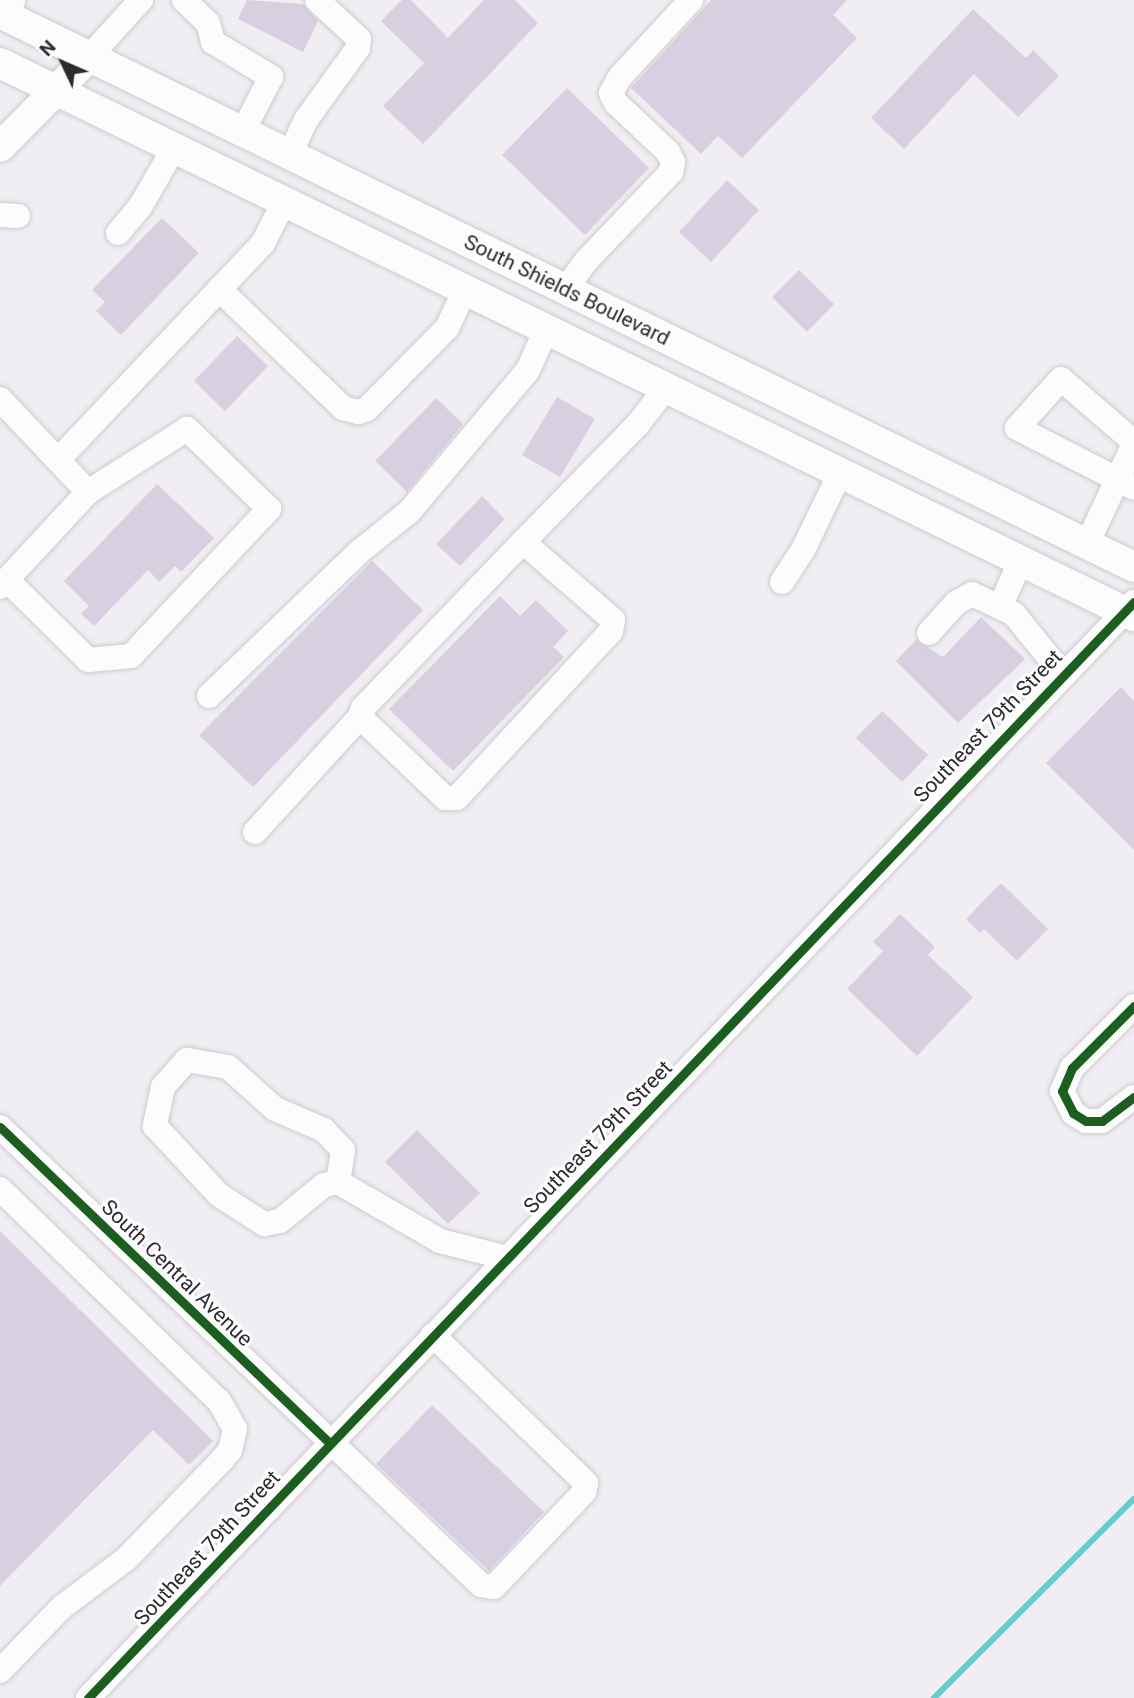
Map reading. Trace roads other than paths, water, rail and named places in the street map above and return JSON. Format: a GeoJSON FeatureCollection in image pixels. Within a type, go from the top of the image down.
{"type":"FeatureCollection","features":[{"type":"Feature","properties":{"kind":"highway"},"geometry":{"type":"LineString","coordinates":[[0,7],[7,0]]}},
{"type":"Feature","properties":{"kind":"main road","name":"South Shields Boulevard"},"geometry":{"type":"LineString","coordinates":[[0,13],[1134,567]]}},
{"type":"Feature","properties":{"kind":"main road"},"geometry":{"type":"LineString","coordinates":[[0,147],[90,56]]}},
{"type":"Feature","properties":{"kind":"main road"},"geometry":{"type":"LineString","coordinates":[[3,64],[1020,562],[1131,610]]}},
{"type":"Feature","properties":{"kind":"main road"},"geometry":{"type":"LineString","coordinates":[[499,306],[516,265]]}},
{"type":"Feature","properties":{"kind":"street"},"geometry":{"type":"LineString","coordinates":[[90,56],[141,0]]}},
{"type":"Feature","properties":{"kind":"street"},"geometry":{"type":"LineString","coordinates":[[184,0],[208,23],[213,41],[271,77],[243,131]]}},
{"type":"Feature","properties":{"kind":"street"},"geometry":{"type":"LineString","coordinates":[[290,155],[306,120],[358,48],[359,39],[317,0]]}},
{"type":"Feature","properties":{"kind":"street"},"geometry":{"type":"LineString","coordinates":[[565,290],[587,260],[671,172],[673,162],[667,152],[616,103],[611,93],[620,77],[691,0]]}},
{"type":"Feature","properties":{"kind":"street"},"geometry":{"type":"LineString","coordinates":[[118,233],[141,207],[174,148]]}},
{"type":"Feature","properties":{"kind":"street"},"geometry":{"type":"LineString","coordinates":[[58,460],[263,243],[284,202]]}},
{"type":"Feature","properties":{"kind":"street"},"geometry":{"type":"LineString","coordinates":[[219,289],[342,408],[358,412],[367,409],[447,328],[465,290]]}},
{"type":"Feature","properties":{"kind":"street"},"geometry":{"type":"LineString","coordinates":[[209,696],[359,552],[409,512],[528,370],[546,330]]}},
{"type":"Feature","properties":{"kind":"street"},"geometry":{"type":"LineString","coordinates":[[1087,544],[1125,483],[1134,443],[1060,379],[1017,428],[1125,483]]}},
{"type":"Feature","properties":{"kind":"street"},"geometry":{"type":"LineString","coordinates":[[255,832],[360,717],[363,708],[638,424],[666,388]]}},
{"type":"Feature","properties":{"kind":"street"},"geometry":{"type":"LineString","coordinates":[[0,399],[88,492]]}},
{"type":"Feature","properties":{"kind":"street"},"geometry":{"type":"LineString","coordinates":[[187,429],[269,509],[131,656],[88,660],[4,584],[88,492],[187,429]]}},
{"type":"Feature","properties":{"kind":"street"},"geometry":{"type":"LineString","coordinates":[[782,582],[803,550],[840,473]]}},
{"type":"Feature","properties":{"kind":"street"},"geometry":{"type":"LineString","coordinates":[[360,717],[444,798],[457,798],[611,631],[613,620],[523,542]]}},
{"type":"Feature","properties":{"kind":"street"},"geometry":{"type":"LineString","coordinates":[[1000,607],[1020,562]]}},
{"type":"Feature","properties":{"kind":"street"},"geometry":{"type":"LineString","coordinates":[[929,633],[956,603],[972,594],[1014,614],[1062,674]]}},
{"type":"Feature","properties":{"kind":"street","name":"Southeast 79th Street"},"geometry":{"type":"LineString","coordinates":[[88,1698],[1062,674],[1131,610]]}},
{"type":"Feature","properties":{"kind":"street"},"geometry":{"type":"LineString","coordinates":[[1134,1006],[1072,1068],[1063,1100],[1086,1121],[1102,1121],[1134,1097]]}},
{"type":"Feature","properties":{"kind":"street"},"geometry":{"type":"LineString","coordinates":[[338,1182],[343,1150],[324,1130],[275,1109],[228,1067],[187,1060],[163,1087],[155,1126],[219,1195],[264,1224],[280,1222],[324,1185],[338,1182],[440,1241],[507,1258]]}},
{"type":"Feature","properties":{"kind":"street","name":"South Central Avenue"},"geometry":{"type":"LineString","coordinates":[[0,1127],[330,1443],[487,1588],[499,1584],[584,1492],[586,1483],[433,1335]]}},
{"type":"Feature","properties":{"kind":"street"},"geometry":{"type":"LineString","coordinates":[[0,1189],[219,1401],[235,1429],[235,1439],[222,1460],[126,1559],[62,1607],[0,1671]]}},
{"type":"Feature","properties":{"kind":"waterway"},"geometry":{"type":"LineString","coordinates":[[934,1698],[1134,1499]]}}]}
